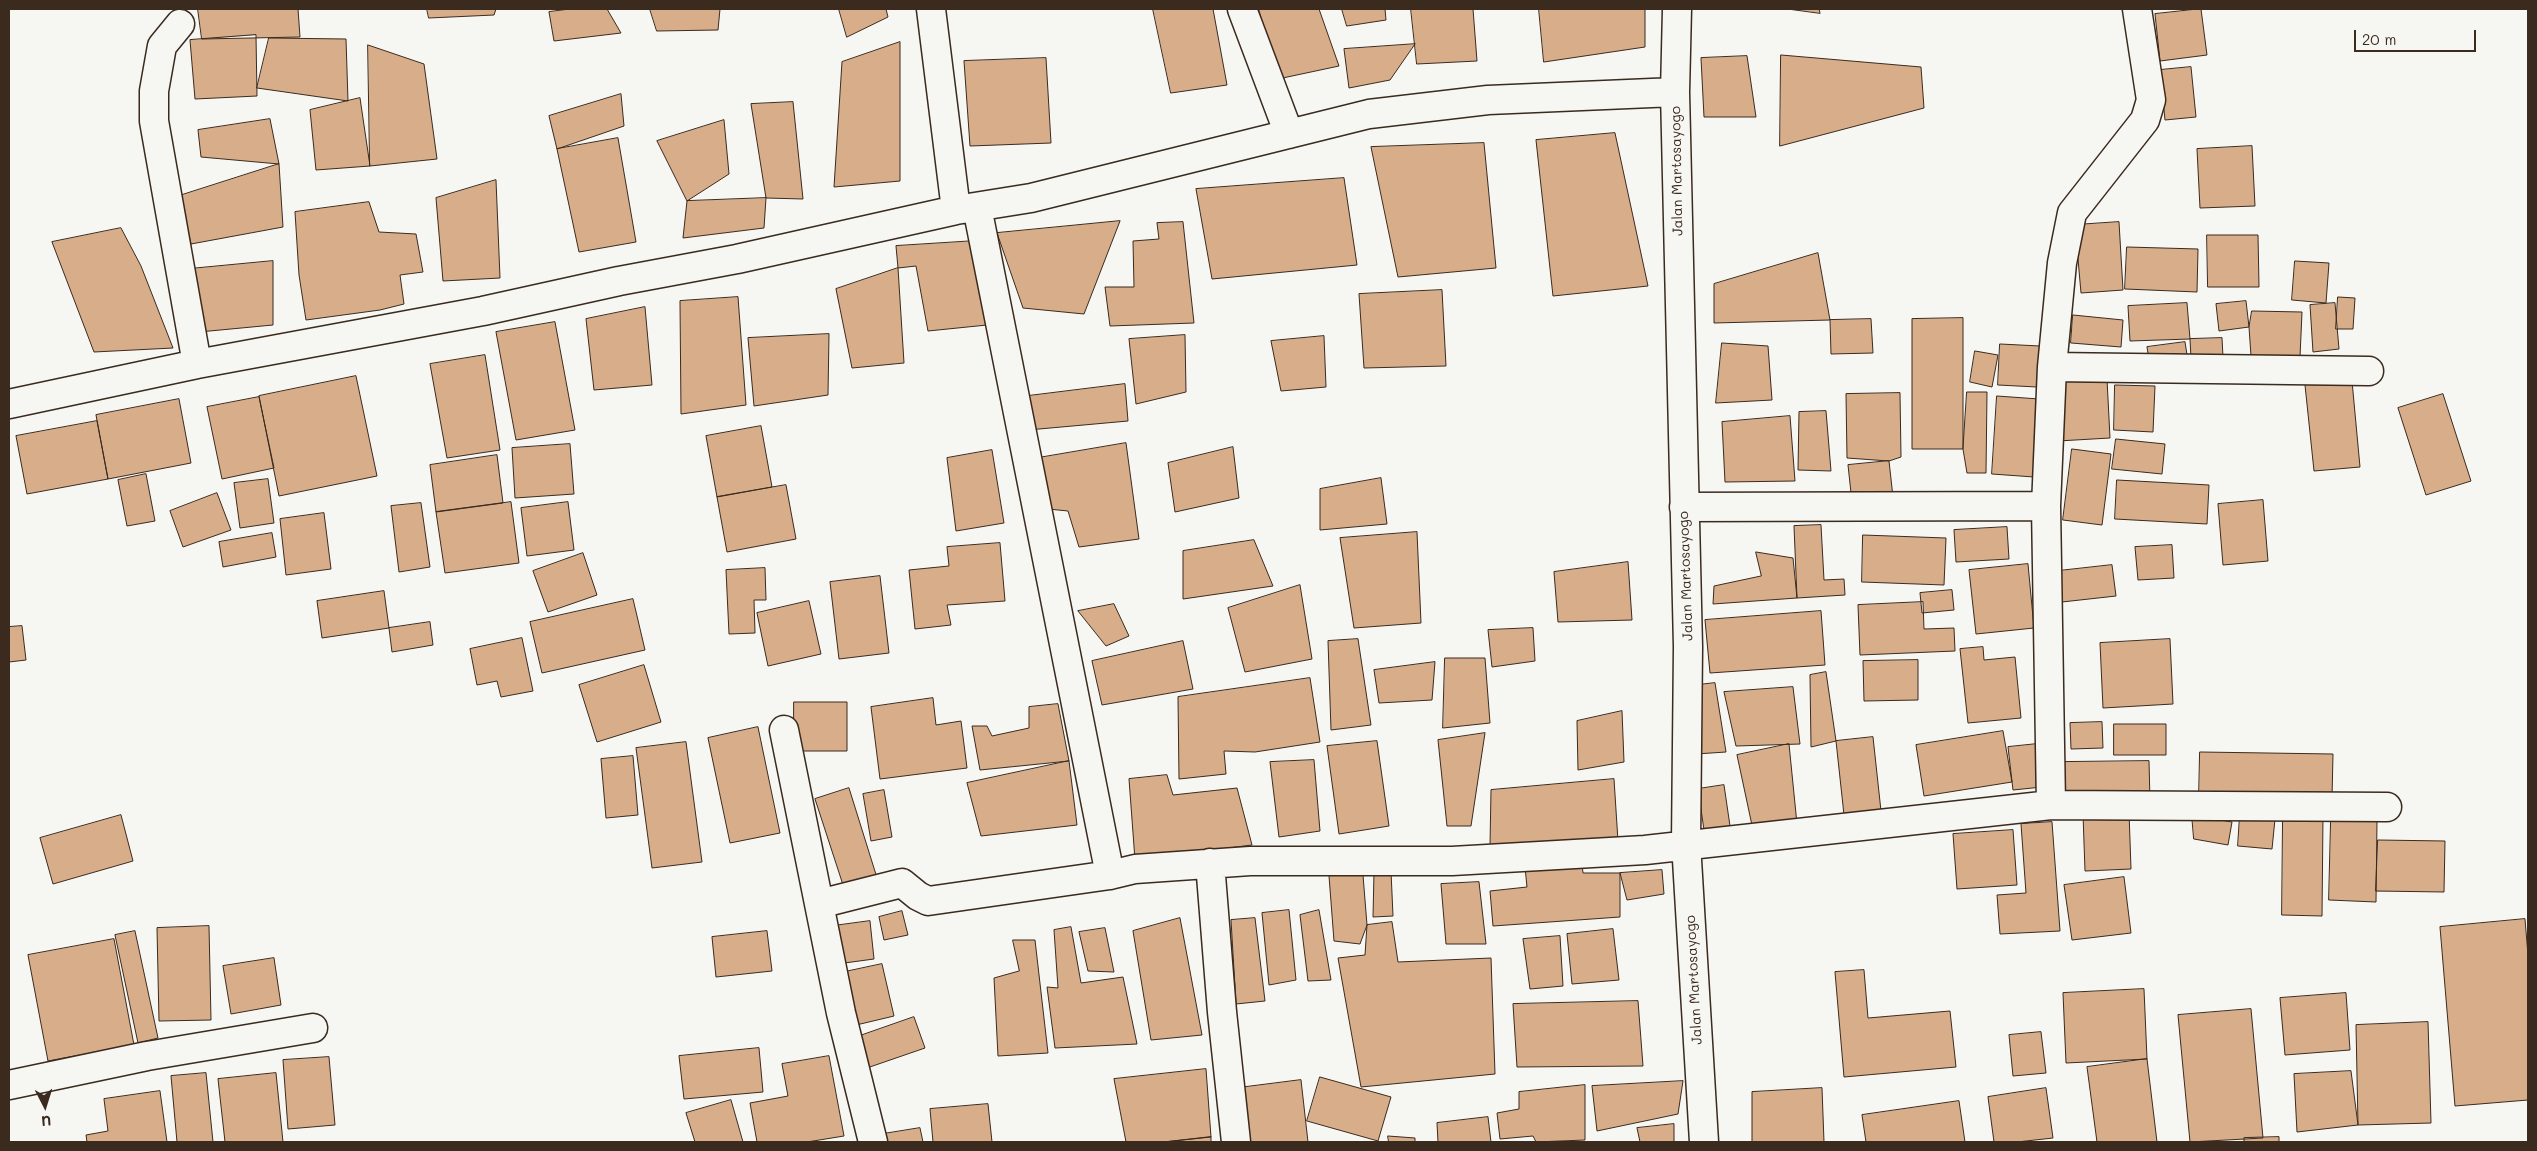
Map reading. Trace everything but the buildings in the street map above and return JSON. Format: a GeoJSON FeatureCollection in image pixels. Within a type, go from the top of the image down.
{"type":"FeatureCollection","features":[{"type":"Feature","properties":{"kind":"street"},"geometry":{"type":"LineString","coordinates":[[931,9],[966,209],[1110,875]]}},
{"type":"Feature","properties":{"kind":"street"},"geometry":{"type":"LineString","coordinates":[[1242,9],[1289,134]]}},
{"type":"Feature","properties":{"kind":"street","name":"Jalan Martosayogo"},"geometry":{"type":"LineString","coordinates":[[1676,9],[1675,92],[1688,647],[1686,844],[1704,1142]]}},
{"type":"Feature","properties":{"kind":"street"},"geometry":{"type":"LineString","coordinates":[[2051,805],[2046,506],[2052,367],[2062,263],[2072,213],[2145,120],[2151,100],[2137,9]]}},
{"type":"Feature","properties":{"kind":"street"},"geometry":{"type":"LineString","coordinates":[[180,24],[162,46],[154,91],[154,121],[197,364]]}},
{"type":"Feature","properties":{"kind":"street"},"geometry":{"type":"LineString","coordinates":[[9,404],[197,364],[483,311],[619,281],[737,260],[966,209],[1031,198],[1369,114],[1488,100],[1675,92]]}},
{"type":"Feature","properties":{"kind":"street"},"geometry":{"type":"LineString","coordinates":[[2052,367],[2369,371]]}},
{"type":"Feature","properties":{"kind":"street"},"geometry":{"type":"LineString","coordinates":[[1684,507],[2046,506]]}},
{"type":"Feature","properties":{"kind":"street"},"geometry":{"type":"LineString","coordinates":[[784,730],[841,1013],[873,1142]]}},
{"type":"Feature","properties":{"kind":"street"},"geometry":{"type":"LineString","coordinates":[[819,904],[902,883],[918,896],[928,901],[1110,875],[1135,869],[1250,860],[1452,861],[1645,850],[2051,805],[2387,807]]}},
{"type":"Feature","properties":{"kind":"street"},"geometry":{"type":"LineString","coordinates":[[1210,863],[1222,1012],[1236,1142]]}},
{"type":"Feature","properties":{"kind":"street"},"geometry":{"type":"LineString","coordinates":[[9,1085],[147,1056],[313,1028]]}}]}
